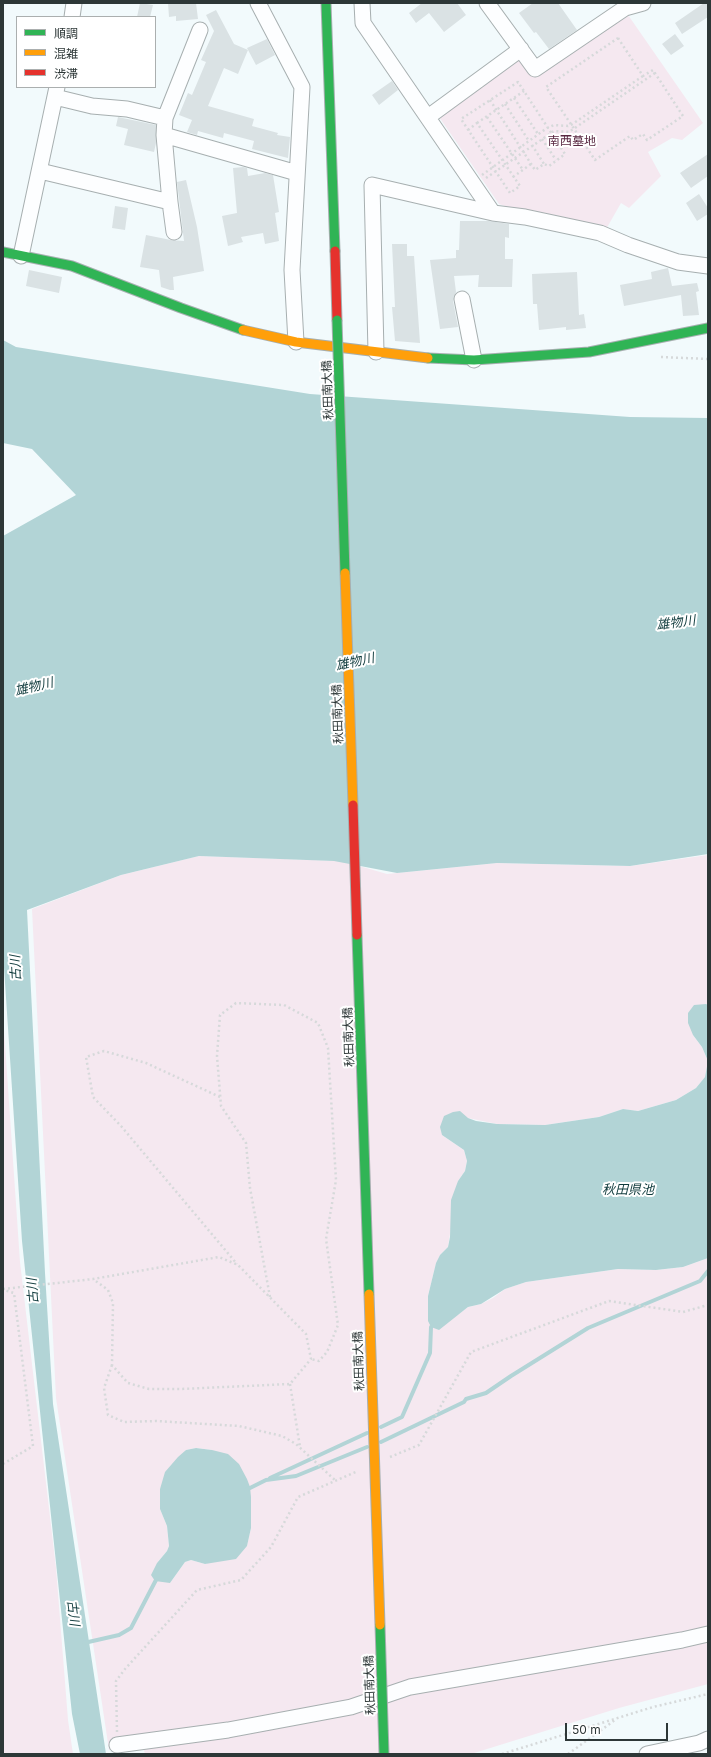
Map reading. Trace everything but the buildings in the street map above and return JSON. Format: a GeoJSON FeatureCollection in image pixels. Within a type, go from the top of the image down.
{"type":"FeatureCollection","features":[{"type":"Feature","properties":{"kind":"street"},"geometry":{"type":"LineString","coordinates":[[72,16],[74,3]]}},
{"type":"Feature","properties":{"kind":"street"},"geometry":{"type":"LineString","coordinates":[[258,3],[302,86],[292,270],[296,342]]}},
{"type":"Feature","properties":{"kind":"street","name":"秋田南大橋"},"geometry":{"type":"LineString","coordinates":[[326,3],[384,1754]]}},
{"type":"Feature","properties":{"kind":"street"},"geometry":{"type":"LineString","coordinates":[[362,3],[363,23],[493,213]]}},
{"type":"Feature","properties":{"kind":"street"},"geometry":{"type":"LineString","coordinates":[[487,3],[535,69],[623,5],[643,3]]}},
{"type":"Feature","properties":{"kind":"street"},"geometry":{"type":"LineString","coordinates":[[174,232],[164,135],[165,118],[200,30]]}},
{"type":"Feature","properties":{"kind":"street"},"geometry":{"type":"LineString","coordinates":[[428,118],[521,49]]}},
{"type":"Feature","properties":{"kind":"street"},"geometry":{"type":"LineString","coordinates":[[21,256],[56,92],[92,106],[127,110],[165,118]]}},
{"type":"Feature","properties":{"kind":"street"},"geometry":{"type":"LineString","coordinates":[[164,135],[297,173]]}},
{"type":"Feature","properties":{"kind":"street"},"geometry":{"type":"LineString","coordinates":[[40,171],[170,202]]}},
{"type":"Feature","properties":{"kind":"street"},"geometry":{"type":"LineString","coordinates":[[376,352],[372,184],[493,213],[525,217],[600,232],[628,245],[678,262],[708,266]]}},
{"type":"Feature","properties":{"kind":"street"},"geometry":{"type":"LineString","coordinates":[[3,252],[72,266],[245,331],[296,342],[376,352],[432,358],[474,360],[514,358],[589,352],[708,328]]}},
{"type":"Feature","properties":{"kind":"street"},"geometry":{"type":"LineString","coordinates":[[462,299],[474,360]]}},
{"type":"Feature","properties":{"kind":"street"},"geometry":{"type":"LineString","coordinates":[[117,1745],[236,1729],[352,1707],[410,1687],[682,1640],[708,1634]]}},
{"type":"Feature","properties":{"kind":"street"},"geometry":{"type":"LineString","coordinates":[[647,1754],[699,1743],[708,1739]]}},
{"type":"Feature","properties":{"kind":"path"},"geometry":{"type":"LineString","coordinates":[[480,176],[538,134],[554,125],[571,125],[653,70],[684,116],[647,140],[643,134],[633,140],[630,136],[595,160],[571,125],[546,86],[618,38],[643,76]]}},
{"type":"Feature","properties":{"kind":"path"},"geometry":{"type":"LineString","coordinates":[[482,180],[554,130],[569,132],[655,73]]}},
{"type":"Feature","properties":{"kind":"path"},"geometry":{"type":"LineString","coordinates":[[477,123],[520,186],[510,193],[461,120],[518,82],[565,154],[549,166],[544,164],[532,145]]}},
{"type":"Feature","properties":{"kind":"path"},"geometry":{"type":"LineString","coordinates":[[468,130],[524,91]]}},
{"type":"Feature","properties":{"kind":"path"},"geometry":{"type":"LineString","coordinates":[[514,98],[538,134]]}},
{"type":"Feature","properties":{"kind":"path"},"geometry":{"type":"LineString","coordinates":[[490,100],[535,170],[544,164]]}},
{"type":"Feature","properties":{"kind":"path"},"geometry":{"type":"LineString","coordinates":[[505,104],[529,141]]}},
{"type":"Feature","properties":{"kind":"path"},"geometry":{"type":"LineString","coordinates":[[487,117],[523,170]]}},
{"type":"Feature","properties":{"kind":"path"},"geometry":{"type":"LineString","coordinates":[[542,139],[556,160]]}},
{"type":"Feature","properties":{"kind":"path"},"geometry":{"type":"LineString","coordinates":[[513,177],[531,164]]}},
{"type":"Feature","properties":{"kind":"path"},"geometry":{"type":"LineString","coordinates":[[270,1297],[250,1188],[246,1143],[221,1106],[218,1056],[220,1015],[236,1003],[284,1005],[318,1022],[328,1048],[336,1180],[326,1239],[338,1325],[327,1352],[319,1361],[311,1359]]}},
{"type":"Feature","properties":{"kind":"path"},"geometry":{"type":"LineString","coordinates":[[220,1097],[146,1063],[104,1051],[86,1057],[93,1097],[121,1126],[238,1265],[306,1334],[311,1359]]}},
{"type":"Feature","properties":{"kind":"path"},"geometry":{"type":"LineString","coordinates":[[3,1289],[61,1284],[219,1257],[238,1265]]}},
{"type":"Feature","properties":{"kind":"path"},"geometry":{"type":"LineString","coordinates":[[93,1279],[108,1290],[113,1303],[112,1365],[104,1388],[108,1415],[124,1422],[156,1421],[239,1426],[282,1436],[300,1447],[336,1481]]}},
{"type":"Feature","properties":{"kind":"path"},"geometry":{"type":"LineString","coordinates":[[3,1289],[14,1293],[33,1446],[3,1464]]}},
{"type":"Feature","properties":{"kind":"path"},"geometry":{"type":"LineString","coordinates":[[112,1365],[128,1383],[149,1389],[181,1389],[290,1384],[311,1359]]}},
{"type":"Feature","properties":{"kind":"path"},"geometry":{"type":"LineString","coordinates":[[290,1384],[300,1447]]}},
{"type":"Feature","properties":{"kind":"path"},"geometry":{"type":"LineString","coordinates":[[502,1754],[653,1707],[708,1694]]}},
{"type":"Feature","properties":{"kind":"path"},"geometry":{"type":"LineString","coordinates":[[568,1754],[617,1719]]}},
{"type":"Feature","properties":{"kind":"green space","name":"南西墓地"},"geometry":{"type":"Polygon","coordinates":[[[626,12],[703,123],[682,140],[672,138],[648,152],[661,176],[629,208],[621,203],[605,231],[550,214],[522,212],[499,204],[437,114],[519,57],[532,76],[626,12]]]}},
{"type":"Feature","properties":{"kind":"green space"},"geometry":{"type":"Polygon","coordinates":[[[708,855],[708,1005],[706,1004],[693,1035],[702,1047],[708,1061],[705,1077],[696,1088],[676,1100],[638,1111],[623,1109],[599,1117],[545,1125],[497,1124],[468,1118],[442,1135],[464,1150],[467,1161],[465,1171],[458,1181],[448,1247],[440,1255],[436,1263],[428,1296],[428,1321],[459,1314],[468,1307],[481,1304],[493,1298],[505,1289],[526,1282],[618,1269],[656,1270],[683,1267],[708,1258],[708,1684],[619,1708],[471,1754],[145,1754],[143,1747],[109,1750],[56,1398],[32,909],[121,875],[199,856],[342,861],[387,874],[497,863],[630,866],[708,855]],[[196,1448],[186,1450],[160,1489],[160,1509],[167,1526],[169,1546],[167,1551],[157,1563],[170,1583],[185,1562],[191,1560],[205,1564],[247,1546],[251,1528],[251,1497],[212,1450],[196,1448]]]}},
{"type":"Feature","properties":{"kind":"green space"},"geometry":{"type":"Polygon","coordinates":[[[3,1015],[20,1262],[56,1568],[68,1720],[73,1754],[3,1754],[3,1015]]]}},
{"type":"Feature","properties":{"kind":"water"},"geometry":{"type":"Polygon","coordinates":[[[3,340],[16,347],[310,394],[630,417],[708,418],[708,854],[630,866],[497,863],[397,873],[334,861],[199,856],[121,875],[27,910],[53,1404],[106,1754],[80,1754],[72,1714],[22,1241],[3,952],[3,536],[76,495],[32,449],[3,443],[3,340]]]}},
{"type":"Feature","properties":{"kind":"water"},"geometry":{"type":"Polygon","coordinates":[[[694,1005],[708,1005],[708,1061],[702,1047],[693,1035],[688,1023],[688,1013],[694,1005]]]}},
{"type":"Feature","properties":{"kind":"water","name":"秋田県池"},"geometry":{"type":"Polygon","coordinates":[[[708,1061],[708,1258],[683,1267],[656,1270],[618,1269],[526,1282],[505,1289],[481,1304],[468,1307],[439,1330],[431,1327],[428,1321],[428,1296],[436,1263],[440,1255],[448,1247],[450,1237],[451,1200],[458,1181],[465,1171],[467,1161],[464,1150],[442,1135],[440,1127],[444,1116],[460,1111],[468,1118],[476,1121],[497,1124],[545,1125],[599,1117],[623,1109],[638,1111],[676,1100],[696,1088],[705,1077],[708,1061]]]}},
{"type":"Feature","properties":{"kind":"water"},"geometry":{"type":"Polygon","coordinates":[[[196,1448],[228,1454],[239,1464],[247,1479],[251,1497],[251,1528],[247,1546],[236,1559],[205,1564],[191,1560],[185,1562],[170,1583],[155,1581],[151,1575],[157,1563],[167,1551],[169,1546],[167,1526],[160,1509],[160,1489],[165,1472],[186,1450],[196,1448]]]}},
{"type":"Feature","properties":{"kind":"waterway"},"geometry":{"type":"LineString","coordinates":[[381,1442],[464,1402],[466,1399],[486,1393],[588,1328],[700,1281],[708,1271]]}},
{"type":"Feature","properties":{"kind":"waterway"},"geometry":{"type":"LineString","coordinates":[[381,1427],[402,1417],[430,1353],[431,1327]]}},
{"type":"Feature","properties":{"kind":"waterway"},"geometry":{"type":"LineString","coordinates":[[270,1478],[367,1433]]}},
{"type":"Feature","properties":{"kind":"waterway"},"geometry":{"type":"LineString","coordinates":[[246,1490],[266,1480],[296,1476],[367,1447]]}},
{"type":"Feature","properties":{"kind":"waterway"},"geometry":{"type":"LineString","coordinates":[[84,1643],[119,1635],[131,1628],[157,1578]]}},
{"type":"Feature","properties":{"kind":"traffic: fast"},"geometry":{"type":"LineString","coordinates":[[326,3],[335,251]]}},
{"type":"Feature","properties":{"kind":"traffic: fast"},"geometry":{"type":"LineString","coordinates":[[3,252],[72,266],[243,330]]}},
{"type":"Feature","properties":{"kind":"traffic: fast"},"geometry":{"type":"LineString","coordinates":[[337,320],[345,573]]}},
{"type":"Feature","properties":{"kind":"traffic: fast"},"geometry":{"type":"LineString","coordinates":[[428,358],[474,360],[589,352],[708,328]]}},
{"type":"Feature","properties":{"kind":"traffic: fast"},"geometry":{"type":"LineString","coordinates":[[357,935],[369,1294]]}},
{"type":"Feature","properties":{"kind":"traffic: fast"},"geometry":{"type":"LineString","coordinates":[[380,1625],[384,1754]]}},
{"type":"Feature","properties":{"kind":"traffic: slow"},"geometry":{"type":"LineString","coordinates":[[243,330],[296,342],[428,358]]}},
{"type":"Feature","properties":{"kind":"traffic: slow"},"geometry":{"type":"LineString","coordinates":[[345,573],[353,805]]}},
{"type":"Feature","properties":{"kind":"traffic: slow"},"geometry":{"type":"LineString","coordinates":[[369,1294],[380,1625]]}},
{"type":"Feature","properties":{"kind":"traffic: jam"},"geometry":{"type":"LineString","coordinates":[[335,251],[337,320]]}},
{"type":"Feature","properties":{"kind":"traffic: jam"},"geometry":{"type":"LineString","coordinates":[[353,805],[357,935]]}},
{"type":"Feature","properties":{"kind":"water label","name":"雄物川"},"geometry":{"type":"Point","coordinates":[676,623]}},
{"type":"Feature","properties":{"kind":"water label","name":"雄物川"},"geometry":{"type":"Point","coordinates":[355,662]}},
{"type":"Feature","properties":{"kind":"water label","name":"雄物川"},"geometry":{"type":"Point","coordinates":[34,687]}},
{"type":"Feature","properties":{"kind":"water label","name":"古川"},"geometry":{"type":"Point","coordinates":[16,968]}},
{"type":"Feature","properties":{"kind":"water label","name":"古川"},"geometry":{"type":"Point","coordinates":[33,1291]}},
{"type":"Feature","properties":{"kind":"water label","name":"古川"},"geometry":{"type":"Point","coordinates":[73,1613]}}]}
